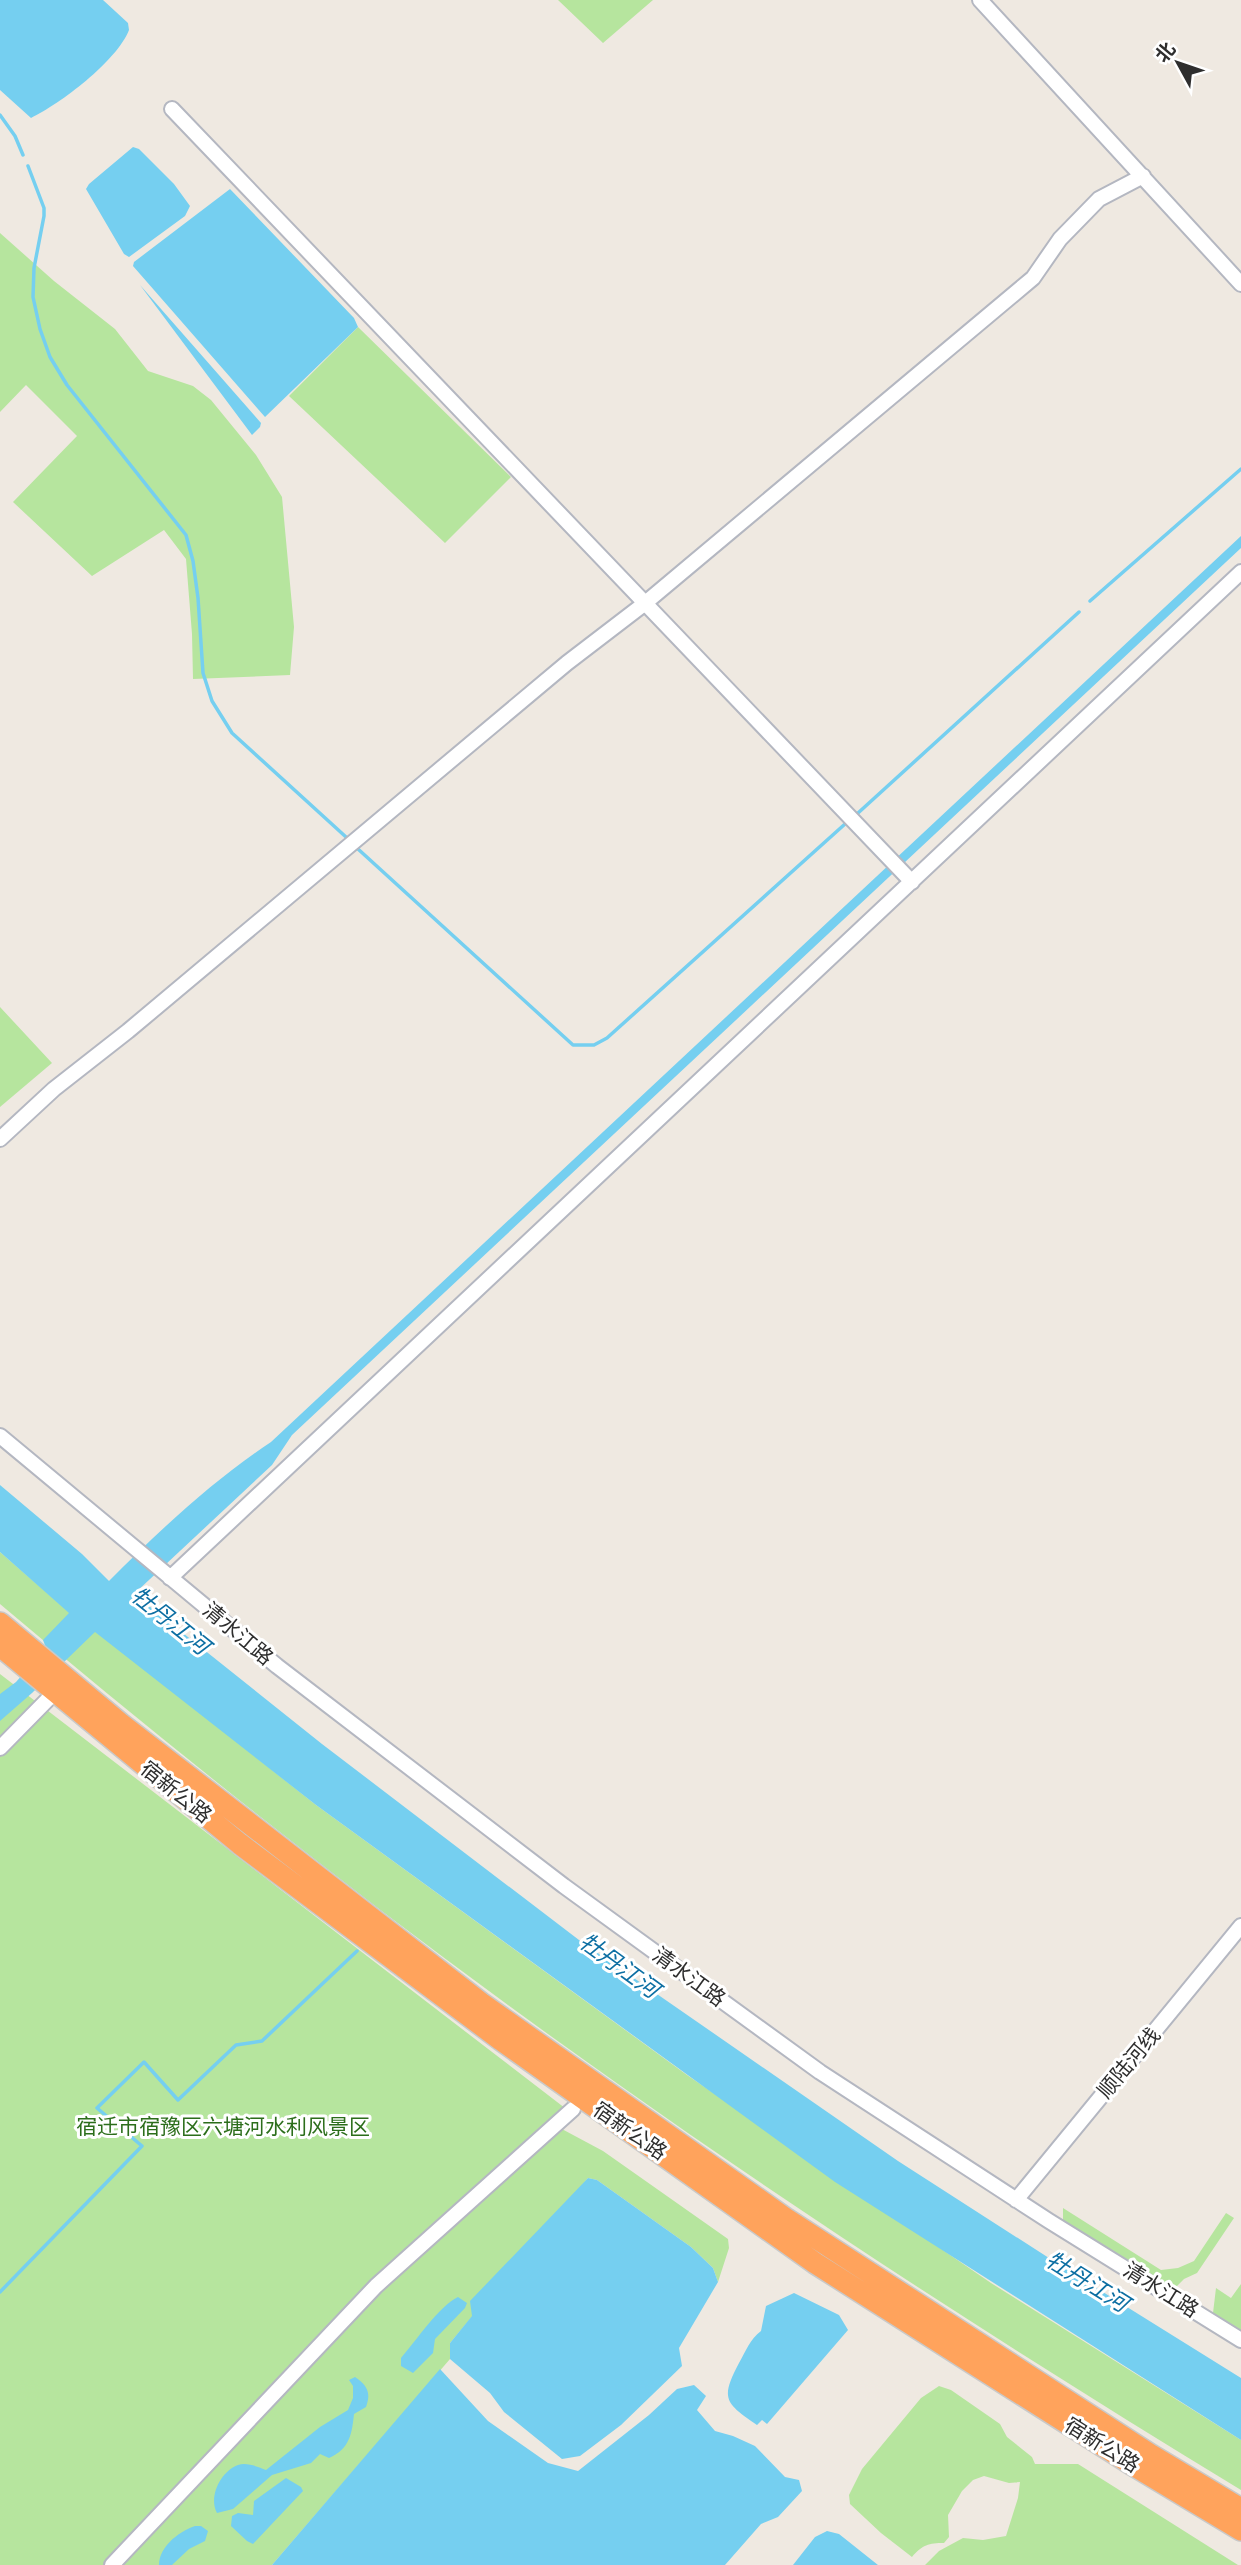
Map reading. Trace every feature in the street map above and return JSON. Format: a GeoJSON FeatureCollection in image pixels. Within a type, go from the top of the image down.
{"type":"FeatureCollection","features":[{"type":"Feature","properties":{"kind":"highway"},"geometry":{"type":"LineString","coordinates":[[0,1623],[9,1651],[56,1685]]}},
{"type":"Feature","properties":{"kind":"highway","name":"宿新公路"},"geometry":{"type":"LineString","coordinates":[[56,1685],[132,1732],[515,2027],[785,2217],[1150,2455],[1241,2509]]}},
{"type":"Feature","properties":{"kind":"highway","name":"宿新公路"},"geometry":{"type":"LineString","coordinates":[[56,1685],[240,1844],[479,2024],[804,2255],[1133,2465],[1241,2530]]}},
{"type":"Feature","properties":{"kind":"street"},"geometry":{"type":"LineString","coordinates":[[980,0],[1241,284]]}},
{"type":"Feature","properties":{"kind":"street"},"geometry":{"type":"LineString","coordinates":[[172,109],[909,878]]}},
{"type":"Feature","properties":{"kind":"street"},"geometry":{"type":"LineString","coordinates":[[0,1139],[78,1068],[128,1031],[567,663],[644,604],[1033,278],[1066,232],[1099,199],[1143,176]]}},
{"type":"Feature","properties":{"kind":"street"},"geometry":{"type":"LineString","coordinates":[[168,1576],[909,878],[1241,572]]}},
{"type":"Feature","properties":{"kind":"street","name":"清水江路"},"geometry":{"type":"LineString","coordinates":[[0,1436],[288,1675],[564,1886],[820,2073],[1016,2200],[1241,2340]]}},
{"type":"Feature","properties":{"kind":"street"},"geometry":{"type":"LineString","coordinates":[[0,1748],[56,1685]]}},
{"type":"Feature","properties":{"kind":"street","name":"顺陆河线"},"geometry":{"type":"LineString","coordinates":[[1016,2200],[1241,1926]]}},
{"type":"Feature","properties":{"kind":"street"},"geometry":{"type":"LineString","coordinates":[[112,2565],[376,2286],[573,2109]]}},
{"type":"Feature","properties":{"kind":"green space"},"geometry":{"type":"Polygon","coordinates":[[[558,0],[653,0],[603,43],[558,0]]]}},
{"type":"Feature","properties":{"kind":"green space"},"geometry":{"type":"Polygon","coordinates":[[[0,233],[54,281],[115,329],[148,371],[193,386],[211,400],[256,455],[282,497],[294,627],[290,675],[193,679],[186,559],[164,530],[92,576],[13,502],[77,436],[26,385],[0,412],[0,233]]]}},
{"type":"Feature","properties":{"kind":"green space"},"geometry":{"type":"Polygon","coordinates":[[[358,327],[511,477],[445,543],[289,396],[358,327]]]}},
{"type":"Feature","properties":{"kind":"green space"},"geometry":{"type":"Polygon","coordinates":[[[0,1007],[52,1063],[0,1107],[0,1007]]]}},
{"type":"Feature","properties":{"kind":"green space"},"geometry":{"type":"Polygon","coordinates":[[[0,1552],[70,1613],[126,1654],[316,1805],[687,2075],[991,2283],[1241,2440],[1241,2490],[1004,2343],[771,2190],[538,2027],[381,1911],[151,1729],[0,1604],[0,1552]]]}},
{"type":"Feature","properties":{"kind":"green space","name":"宿迁市宿豫区六塘河水利风景区"},"geometry":{"type":"Polygon","coordinates":[[[0,1674],[574,2115],[560,2128],[603,2151],[728,2239],[729,2248],[718,2282],[713,2268],[691,2247],[597,2180],[588,2178],[450,2343],[450,2359],[272,2565],[0,2565],[0,1674]]]}},
{"type":"Feature","properties":{"kind":"green space"},"geometry":{"type":"Polygon","coordinates":[[[1063,2208],[1161,2270],[1178,2268],[1194,2261],[1226,2213],[1234,2218],[1197,2273],[1184,2279],[1174,2289],[1063,2223],[1063,2208]]]}},
{"type":"Feature","properties":{"kind":"green space"},"geometry":{"type":"Polygon","coordinates":[[[1241,2284],[1241,2331],[1213,2313],[1216,2288],[1231,2298],[1241,2284]]]}},
{"type":"Feature","properties":{"kind":"green space"},"geometry":{"type":"Polygon","coordinates":[[[939,2386],[951,2390],[1000,2424],[1007,2437],[1032,2457],[1035,2464],[1078,2464],[1238,2565],[925,2565],[939,2551],[963,2538],[983,2540],[1006,2536],[1020,2482],[1009,2483],[984,2476],[973,2480],[962,2491],[948,2515],[949,2537],[944,2543],[923,2547],[912,2557],[850,2504],[849,2495],[862,2469],[921,2398],[939,2386]]]}},
{"type":"Feature","properties":{"kind":"water"},"geometry":{"type":"Polygon","coordinates":[[[0,0],[103,0],[128,23],[129,30],[123,42],[100,68],[57,103],[31,118],[0,90],[0,0]]]}},
{"type":"Feature","properties":{"kind":"water"},"geometry":{"type":"Polygon","coordinates":[[[133,147],[139,149],[174,184],[190,206],[185,216],[129,257],[124,254],[86,189],[133,147]]]}},
{"type":"Feature","properties":{"kind":"water"},"geometry":{"type":"Polygon","coordinates":[[[230,189],[354,318],[358,327],[265,417],[133,266],[134,262],[230,189]]]}},
{"type":"Feature","properties":{"kind":"water"},"geometry":{"type":"Polygon","coordinates":[[[140,285],[261,423],[252,435],[140,285]]]}},
{"type":"Feature","properties":{"kind":"water"},"geometry":{"type":"Polygon","coordinates":[[[1241,536],[1241,548],[292,1435],[272,1465],[134,1594],[322,1744],[579,1940],[898,2161],[1241,2378],[1241,2440],[835,2182],[316,1805],[95,1632],[0,1721],[0,1694],[16,1682],[46,1648],[43,1640],[69,1613],[0,1552],[0,1485],[82,1554],[109,1581],[187,1507],[271,1442],[1241,536]]]}},
{"type":"Feature","properties":{"kind":"water"},"geometry":{"type":"Polygon","coordinates":[[[588,2178],[597,2180],[691,2247],[713,2268],[718,2282],[679,2348],[682,2366],[621,2425],[580,2456],[562,2459],[504,2412],[490,2393],[450,2359],[450,2343],[472,2316],[470,2301],[588,2178]]]}},
{"type":"Feature","properties":{"kind":"water"},"geometry":{"type":"Polygon","coordinates":[[[794,2293],[839,2315],[848,2330],[767,2424],[762,2420],[757,2425],[732,2405],[728,2393],[729,2385],[748,2346],[761,2331],[766,2306],[794,2293]]]}},
{"type":"Feature","properties":{"kind":"water"},"geometry":{"type":"Polygon","coordinates":[[[458,2297],[467,2303],[465,2308],[435,2339],[433,2353],[413,2373],[401,2366],[401,2358],[428,2325],[443,2308],[458,2297]]]}},
{"type":"Feature","properties":{"kind":"water"},"geometry":{"type":"Polygon","coordinates":[[[440,2369],[488,2421],[548,2463],[578,2471],[649,2415],[677,2389],[694,2385],[706,2396],[697,2410],[715,2431],[755,2446],[785,2477],[799,2480],[802,2491],[778,2517],[761,2524],[725,2565],[272,2565],[440,2369]]]}},
{"type":"Feature","properties":{"kind":"water"},"geometry":{"type":"Polygon","coordinates":[[[355,2377],[367,2390],[367,2402],[366,2407],[354,2414],[351,2434],[341,2450],[329,2458],[320,2454],[311,2463],[272,2475],[233,2509],[217,2513],[215,2492],[226,2473],[241,2464],[266,2470],[320,2427],[348,2410],[353,2398],[353,2386],[349,2380],[355,2377]]]}},
{"type":"Feature","properties":{"kind":"water"},"geometry":{"type":"Polygon","coordinates":[[[286,2478],[303,2491],[253,2544],[247,2541],[231,2526],[232,2516],[238,2513],[253,2515],[254,2501],[286,2478]]]}},
{"type":"Feature","properties":{"kind":"water"},"geometry":{"type":"Polygon","coordinates":[[[201,2526],[208,2531],[205,2541],[189,2549],[172,2565],[159,2565],[166,2546],[182,2532],[201,2526]]]}},
{"type":"Feature","properties":{"kind":"water"},"geometry":{"type":"Polygon","coordinates":[[[827,2531],[839,2534],[878,2565],[793,2565],[815,2537],[827,2531]]]}},
{"type":"Feature","properties":{"kind":"waterway"},"geometry":{"type":"LineString","coordinates":[[0,115],[15,136],[23,155]]}},
{"type":"Feature","properties":{"kind":"waterway"},"geometry":{"type":"LineString","coordinates":[[28,166],[44,208],[34,268],[33,297],[40,329],[50,357],[67,385],[186,535],[198,598],[203,673],[212,701],[232,733],[346,837]]}},
{"type":"Feature","properties":{"kind":"waterway"},"geometry":{"type":"LineString","coordinates":[[1090,601],[1241,469]]}},
{"type":"Feature","properties":{"kind":"waterway"},"geometry":{"type":"LineString","coordinates":[[858,813],[1079,612]]}},
{"type":"Feature","properties":{"kind":"waterway"},"geometry":{"type":"LineString","coordinates":[[358,849],[573,1045],[594,1045],[607,1038],[845,824]]}},
{"type":"Feature","properties":{"kind":"waterway"},"geometry":{"type":"LineString","coordinates":[[0,2292],[142,2146],[97,2108],[144,2062],[178,2100],[236,2045],[262,2041],[357,1951]]}},
{"type":"Feature","properties":{"kind":"water label","name":"牡丹江河"},"geometry":{"type":"Point","coordinates":[170,1621]}},
{"type":"Feature","properties":{"kind":"water label","name":"牡丹江河"},"geometry":{"type":"Point","coordinates":[619,1966]}},
{"type":"Feature","properties":{"kind":"water label","name":"牡丹江河"},"geometry":{"type":"Point","coordinates":[1087,2282]}}]}
